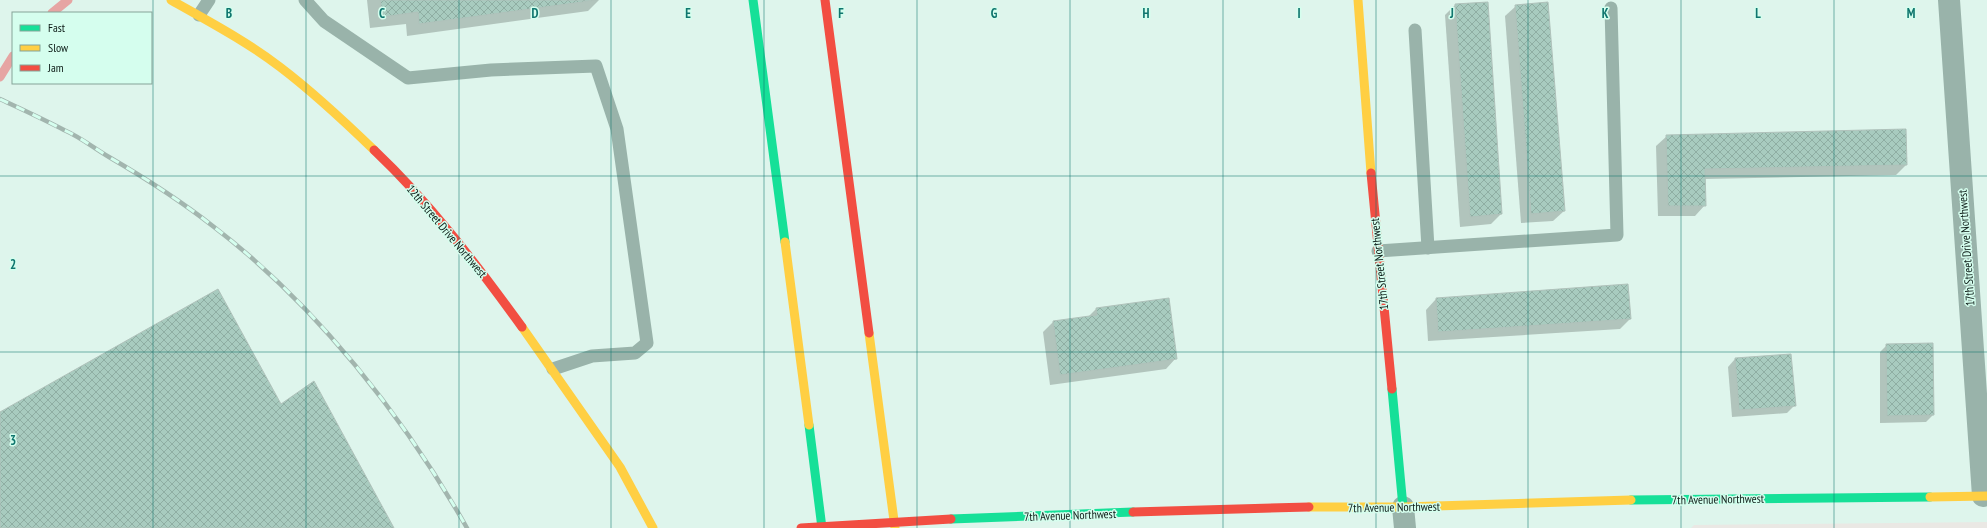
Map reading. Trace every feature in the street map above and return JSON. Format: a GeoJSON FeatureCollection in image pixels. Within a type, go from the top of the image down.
{"type":"FeatureCollection","features":[{"type":"Feature","properties":{"kind":"main road","name":"12th Street Drive Northwest"},"geometry":{"type":"LineString","coordinates":[[171,0],[229,32],[280,67],[345,122],[387,162],[426,204],[491,284],[553,369],[620,467],[653,528]]}},
{"type":"Feature","properties":{"kind":"main road"},"geometry":{"type":"LineString","coordinates":[[753,0],[822,527]]}},
{"type":"Feature","properties":{"kind":"main road"},"geometry":{"type":"LineString","coordinates":[[825,0],[895,525]]}},
{"type":"Feature","properties":{"kind":"main road","name":"17th Street Northwest"},"geometry":{"type":"LineString","coordinates":[[1358,0],[1378,251],[1404,518]]}},
{"type":"Feature","properties":{"kind":"main road","name":"7th Avenue Northwest"},"geometry":{"type":"LineString","coordinates":[[801,528],[1273,507],[1404,518],[1640,500],[1985,496]]}},
{"type":"Feature","properties":{"kind":"street","name":"17th Street Drive Northwest"},"geometry":{"type":"LineString","coordinates":[[1949,0],[1985,496]]}},
{"type":"Feature","properties":{"kind":"lane"},"geometry":{"type":"LineString","coordinates":[[199,15],[209,0]]}},
{"type":"Feature","properties":{"kind":"lane"},"geometry":{"type":"LineString","coordinates":[[305,0],[324,21],[408,78],[491,70],[596,66],[617,129],[647,342],[635,353],[592,356],[553,369]]}},
{"type":"Feature","properties":{"kind":"lane"},"geometry":{"type":"LineString","coordinates":[[1378,251],[1617,235],[1611,8]]}},
{"type":"Feature","properties":{"kind":"lane"},"geometry":{"type":"LineString","coordinates":[[1416,30],[1428,248]]}},
{"type":"Feature","properties":{"kind":"shaded area"},"geometry":{"type":"Polygon","coordinates":[[[1987,522],[1987,528],[1691,528],[1694,525],[1987,522]]]}},
{"type":"Feature","properties":{"kind":"building"},"geometry":{"type":"Polygon","coordinates":[[[380,0],[597,0],[419,24],[418,12],[383,17],[380,0]]]}},
{"type":"Feature","properties":{"kind":"building"},"geometry":{"type":"Polygon","coordinates":[[[1488,2],[1502,214],[1470,217],[1455,4],[1488,2]]]}},
{"type":"Feature","properties":{"kind":"building"},"geometry":{"type":"Polygon","coordinates":[[[1548,2],[1565,211],[1531,214],[1515,5],[1548,2]]]}},
{"type":"Feature","properties":{"kind":"building"},"geometry":{"type":"Polygon","coordinates":[[[1906,129],[1907,165],[1705,169],[1706,206],[1668,206],[1666,135],[1906,129]]]}},
{"type":"Feature","properties":{"kind":"building"},"geometry":{"type":"Polygon","coordinates":[[[1628,284],[1631,319],[1438,332],[1436,298],[1628,284]]]}},
{"type":"Feature","properties":{"kind":"building"},"geometry":{"type":"Polygon","coordinates":[[[218,289],[281,404],[314,381],[394,528],[0,528],[0,412],[218,289]]]}},
{"type":"Feature","properties":{"kind":"building"},"geometry":{"type":"Polygon","coordinates":[[[1169,298],[1177,359],[1060,375],[1053,321],[1097,315],[1096,308],[1169,298]]]}},
{"type":"Feature","properties":{"kind":"building"},"geometry":{"type":"Polygon","coordinates":[[[1933,343],[1934,415],[1887,416],[1886,344],[1933,343]]]}},
{"type":"Feature","properties":{"kind":"building"},"geometry":{"type":"Polygon","coordinates":[[[1791,354],[1796,406],[1739,410],[1735,358],[1791,354]]]}},
{"type":"Feature","properties":{"kind":"waterway"},"geometry":{"type":"LineString","coordinates":[[53,12],[68,0]]}},
{"type":"Feature","properties":{"kind":"waterway"},"geometry":{"type":"LineString","coordinates":[[0,77],[12,58]]}},
{"type":"Feature","properties":{"kind":"railway"},"geometry":{"type":"LineString","coordinates":[[0,99],[76,136],[176,199],[252,258],[288,291],[355,365],[386,405],[415,445],[467,528]]}},
{"type":"Feature","properties":{"kind":"traffic: fast"},"geometry":{"type":"LineString","coordinates":[[753,0],[785,242]]}},
{"type":"Feature","properties":{"kind":"traffic: fast"},"geometry":{"type":"LineString","coordinates":[[1392,389],[1403,507]]}},
{"type":"Feature","properties":{"kind":"traffic: fast"},"geometry":{"type":"LineString","coordinates":[[809,425],[822,528]]}},
{"type":"Feature","properties":{"kind":"traffic: fast"},"geometry":{"type":"LineString","coordinates":[[1631,500],[1930,497]]}},
{"type":"Feature","properties":{"kind":"traffic: fast"},"geometry":{"type":"LineString","coordinates":[[951,519],[1133,512]]}},
{"type":"Feature","properties":{"kind":"traffic: slow"},"geometry":{"type":"LineString","coordinates":[[171,0],[240,40],[280,67],[328,107],[374,150]]}},
{"type":"Feature","properties":{"kind":"traffic: slow"},"geometry":{"type":"LineString","coordinates":[[1358,0],[1371,173]]}},
{"type":"Feature","properties":{"kind":"traffic: slow"},"geometry":{"type":"LineString","coordinates":[[785,242],[809,425]]}},
{"type":"Feature","properties":{"kind":"traffic: slow"},"geometry":{"type":"LineString","coordinates":[[522,327],[620,467],[653,528]]}},
{"type":"Feature","properties":{"kind":"traffic: slow"},"geometry":{"type":"LineString","coordinates":[[869,333],[895,528]]}},
{"type":"Feature","properties":{"kind":"traffic: slow"},"geometry":{"type":"LineString","coordinates":[[1930,497],[1987,496]]}},
{"type":"Feature","properties":{"kind":"traffic: slow"},"geometry":{"type":"LineString","coordinates":[[1309,507],[1403,507],[1631,500]]}},
{"type":"Feature","properties":{"kind":"traffic: jam"},"geometry":{"type":"LineString","coordinates":[[825,0],[869,333]]}},
{"type":"Feature","properties":{"kind":"traffic: jam"},"geometry":{"type":"LineString","coordinates":[[374,150],[395,170],[434,213],[522,327]]}},
{"type":"Feature","properties":{"kind":"traffic: jam"},"geometry":{"type":"LineString","coordinates":[[1371,173],[1392,389]]}},
{"type":"Feature","properties":{"kind":"traffic: jam"},"geometry":{"type":"LineString","coordinates":[[1133,512],[1309,507]]}},
{"type":"Feature","properties":{"kind":"traffic: jam"},"geometry":{"type":"LineString","coordinates":[[801,528],[951,519]]}}]}
